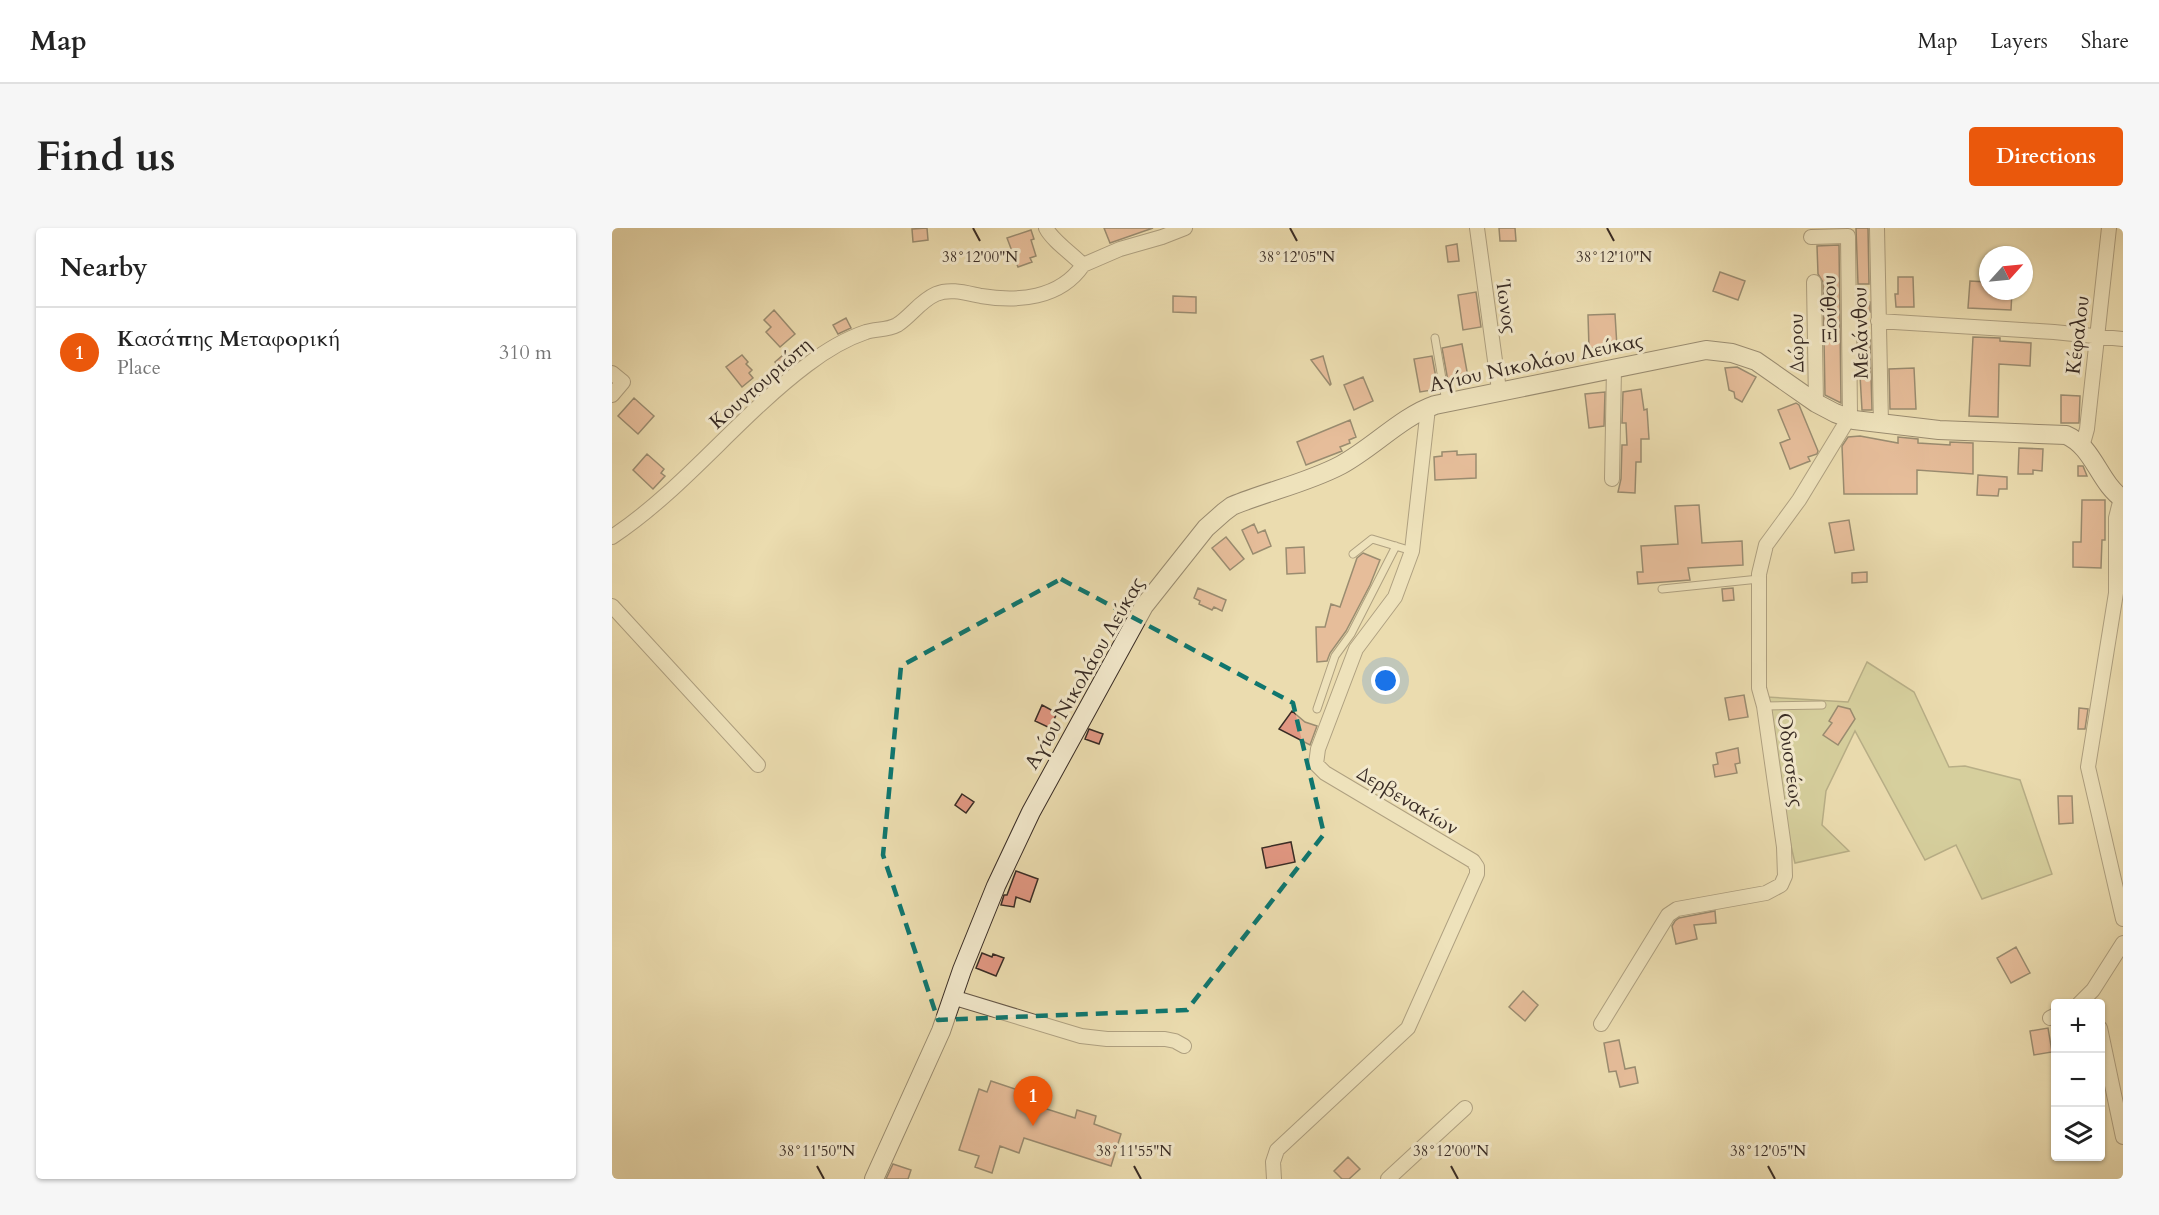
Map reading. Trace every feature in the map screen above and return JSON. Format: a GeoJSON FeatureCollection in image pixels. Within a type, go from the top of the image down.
{"type":"FeatureCollection","features":[{"type":"Feature","properties":{"kind":"main road","name":"Αγίου Νικολάου Λεύκας"},"geometry":{"type":"LineString","coordinates":[[874,1179],[941,1031],[999,878],[1031,812],[1141,611],[1206,528],[1228,509],[1328,471],[1428,408],[1446,402],[1706,350],[1732,353],[1760,364],[1816,403],[1849,418],[1881,424],[1959,432],[2060,433],[2071,437],[2082,447],[2111,489],[2122,499]]}},
{"type":"Feature","properties":{"kind":"street"},"geometry":{"type":"LineString","coordinates":[[1046,228],[1052,238],[1083,265]]}},
{"type":"Feature","properties":{"kind":"street","name":"Κουντουριώτη"},"geometry":{"type":"LineString","coordinates":[[612,537],[699,463],[764,400],[825,352],[857,335],[895,326],[924,301],[940,292],[951,291],[1005,300],[1021,299],[1054,289],[1071,279],[1083,265],[1160,233],[1185,228]]}},
{"type":"Feature","properties":{"kind":"street","name":"Ίωνος"},"geometry":{"type":"LineString","coordinates":[[1477,228],[1499,390]]}},
{"type":"Feature","properties":{"kind":"street","name":"Κέφαλου"},"geometry":{"type":"LineString","coordinates":[[2082,447],[2087,429],[2109,228]]}},
{"type":"Feature","properties":{"kind":"street","name":"Μελάνθου"},"geometry":{"type":"LineString","coordinates":[[1877,235],[1881,424]]}},
{"type":"Feature","properties":{"kind":"street","name":"Ξούθου"},"geometry":{"type":"LineString","coordinates":[[1811,237],[1848,236],[1849,418]]}},
{"type":"Feature","properties":{"kind":"street","name":"Δώρου"},"geometry":{"type":"LineString","coordinates":[[1814,282],[1816,403]]}},
{"type":"Feature","properties":{"kind":"street"},"geometry":{"type":"LineString","coordinates":[[1878,321],[2123,339]]}},
{"type":"Feature","properties":{"kind":"street"},"geometry":{"type":"LineString","coordinates":[[1612,479],[1614,368]]}},
{"type":"Feature","properties":{"kind":"street"},"geometry":{"type":"LineString","coordinates":[[612,373],[623,382],[612,394]]}},
{"type":"Feature","properties":{"kind":"street","name":"Δερβενακίων"},"geometry":{"type":"LineString","coordinates":[[1275,1179],[1273,1162],[1277,1150],[1408,1028],[1477,874],[1477,867],[1473,861],[1324,772],[1316,764],[1318,749],[1356,649],[1395,597],[1412,551],[1428,408]]}},
{"type":"Feature","properties":{"kind":"street","name":"Οδυσσέως"},"geometry":{"type":"LineString","coordinates":[[1601,1024],[1668,915],[1677,909],[1766,893],[1781,885],[1785,876],[1784,847],[1773,786],[1764,706],[1759,688],[1759,579],[1766,545],[1799,500],[1849,418]]}},
{"type":"Feature","properties":{"kind":"street"},"geometry":{"type":"LineString","coordinates":[[2122,499],[2116,518],[2116,594],[2088,767],[2123,919]]}},
{"type":"Feature","properties":{"kind":"street"},"geometry":{"type":"LineString","coordinates":[[612,606],[758,765]]}},
{"type":"Feature","properties":{"kind":"street"},"geometry":{"type":"LineString","coordinates":[[2094,997],[2123,943]]}},
{"type":"Feature","properties":{"kind":"street"},"geometry":{"type":"LineString","coordinates":[[952,997],[1081,1036],[1107,1039],[1165,1039],[1184,1046]]}},
{"type":"Feature","properties":{"kind":"street"},"geometry":{"type":"LineString","coordinates":[[2105,1052],[2123,1137]]}},
{"type":"Feature","properties":{"kind":"street"},"geometry":{"type":"LineString","coordinates":[[1388,1179],[1465,1108]]}},
{"type":"Feature","properties":{"kind":"lane"},"geometry":{"type":"LineString","coordinates":[[1435,338],[1446,402]]}},
{"type":"Feature","properties":{"kind":"lane"},"geometry":{"type":"LineString","coordinates":[[1353,554],[1372,539],[1412,551]]}},
{"type":"Feature","properties":{"kind":"lane"},"geometry":{"type":"LineString","coordinates":[[1317,709],[1335,656],[1351,634],[1396,546]]}},
{"type":"Feature","properties":{"kind":"lane"},"geometry":{"type":"LineString","coordinates":[[1662,588],[1759,579]]}},
{"type":"Feature","properties":{"kind":"lane"},"geometry":{"type":"LineString","coordinates":[[1764,706],[1822,705]]}},
{"type":"Feature","properties":{"kind":"highlighted area"},"geometry":{"type":"Polygon","coordinates":[[[1061,579],[1293,703],[1324,834],[1187,1010],[938,1020],[883,855],[901,666],[1061,579]]]}},
{"type":"Feature","properties":{"kind":"green space"},"geometry":{"type":"Polygon","coordinates":[[[1867,662],[1914,692],[1949,767],[1965,766],[2020,780],[2052,874],[1982,899],[1956,845],[1925,860],[1855,731],[1826,791],[1822,825],[1849,851],[1795,863],[1775,777],[1767,697],[1848,702],[1867,662]]]}},
{"type":"Feature","properties":{"kind":"building"},"geometry":{"type":"Polygon","coordinates":[[[927,228],[928,240],[913,242],[912,229],[927,228]]]}},
{"type":"Feature","properties":{"kind":"building"},"geometry":{"type":"Polygon","coordinates":[[[1104,228],[1153,228],[1110,243],[1104,228]]]}},
{"type":"Feature","properties":{"kind":"building"},"geometry":{"type":"Polygon","coordinates":[[[1499,228],[1515,228],[1516,241],[1500,241],[1499,228]]]}},
{"type":"Feature","properties":{"kind":"building"},"geometry":{"type":"Polygon","coordinates":[[[1856,228],[1868,228],[1869,284],[1858,284],[1856,228]]]}},
{"type":"Feature","properties":{"kind":"building"},"geometry":{"type":"Polygon","coordinates":[[[1031,230],[1034,239],[1031,240],[1036,256],[1030,258],[1032,262],[1018,267],[1007,238],[1031,230]]]}},
{"type":"Feature","properties":{"kind":"building"},"geometry":{"type":"Polygon","coordinates":[[[1457,244],[1459,261],[1448,262],[1446,246],[1457,244]]]}},
{"type":"Feature","properties":{"kind":"building"},"geometry":{"type":"Polygon","coordinates":[[[1839,245],[1841,403],[1825,395],[1823,282],[1818,274],[1817,246],[1839,245]]]}},
{"type":"Feature","properties":{"kind":"building"},"geometry":{"type":"Polygon","coordinates":[[[1720,272],[1745,281],[1738,300],[1713,291],[1720,272]]]}},
{"type":"Feature","properties":{"kind":"building"},"geometry":{"type":"Polygon","coordinates":[[[1898,277],[1913,277],[1914,307],[1896,307],[1895,294],[1898,294],[1898,277]]]}},
{"type":"Feature","properties":{"kind":"building"},"geometry":{"type":"Polygon","coordinates":[[[1970,281],[1979,282],[1979,300],[2012,300],[2011,310],[1968,308],[1970,281]]]}},
{"type":"Feature","properties":{"kind":"building"},"geometry":{"type":"Polygon","coordinates":[[[1476,292],[1481,327],[1463,330],[1458,295],[1476,292]]]}},
{"type":"Feature","properties":{"kind":"building"},"geometry":{"type":"Polygon","coordinates":[[[1173,296],[1196,297],[1196,313],[1173,312],[1173,296]]]}},
{"type":"Feature","properties":{"kind":"building"},"geometry":{"type":"Polygon","coordinates":[[[1858,302],[1870,302],[1870,312],[1858,312],[1858,302]]]}},
{"type":"Feature","properties":{"kind":"building"},"geometry":{"type":"Polygon","coordinates":[[[774,310],[795,334],[780,347],[766,332],[771,327],[764,320],[774,310]]]}},
{"type":"Feature","properties":{"kind":"building"},"geometry":{"type":"Polygon","coordinates":[[[1615,314],[1617,347],[1589,348],[1588,315],[1615,314]]]}},
{"type":"Feature","properties":{"kind":"building"},"geometry":{"type":"Polygon","coordinates":[[[846,318],[851,328],[838,334],[833,325],[846,318]]]}},
{"type":"Feature","properties":{"kind":"building"},"geometry":{"type":"Polygon","coordinates":[[[1973,337],[2031,343],[2030,366],[1999,364],[1998,417],[1969,416],[1973,337]]]}},
{"type":"Feature","properties":{"kind":"building"},"geometry":{"type":"Polygon","coordinates":[[[1858,340],[1870,340],[1872,410],[1862,410],[1858,340]]]}},
{"type":"Feature","properties":{"kind":"building"},"geometry":{"type":"Polygon","coordinates":[[[1462,344],[1468,377],[1448,381],[1442,348],[1462,344]]]}},
{"type":"Feature","properties":{"kind":"building"},"geometry":{"type":"Polygon","coordinates":[[[742,355],[752,370],[749,373],[753,378],[742,387],[726,367],[742,355]]]}},
{"type":"Feature","properties":{"kind":"building"},"geometry":{"type":"Polygon","coordinates":[[[783,355],[791,364],[784,371],[775,362],[783,355]]]}},
{"type":"Feature","properties":{"kind":"building"},"geometry":{"type":"Polygon","coordinates":[[[1323,356],[1331,384],[1330,385],[1311,360],[1323,356]]]}},
{"type":"Feature","properties":{"kind":"building"},"geometry":{"type":"Polygon","coordinates":[[[1432,356],[1438,389],[1420,392],[1414,359],[1432,356]]]}},
{"type":"Feature","properties":{"kind":"building"},"geometry":{"type":"Polygon","coordinates":[[[1737,367],[1756,377],[1742,402],[1735,398],[1734,392],[1729,390],[1725,368],[1737,367]]]}},
{"type":"Feature","properties":{"kind":"building"},"geometry":{"type":"Polygon","coordinates":[[[1914,368],[1916,409],[1890,409],[1889,369],[1914,368]]]}},
{"type":"Feature","properties":{"kind":"building"},"geometry":{"type":"Polygon","coordinates":[[[1363,377],[1373,401],[1354,410],[1344,385],[1363,377]]]}},
{"type":"Feature","properties":{"kind":"building"},"geometry":{"type":"Polygon","coordinates":[[[1641,389],[1644,410],[1647,409],[1649,439],[1641,439],[1641,462],[1636,462],[1635,493],[1618,492],[1621,479],[1622,445],[1627,445],[1626,423],[1622,423],[1623,392],[1641,389]]]}},
{"type":"Feature","properties":{"kind":"building"},"geometry":{"type":"Polygon","coordinates":[[[1605,392],[1604,426],[1589,428],[1585,394],[1605,392]]]}},
{"type":"Feature","properties":{"kind":"building"},"geometry":{"type":"Polygon","coordinates":[[[2061,395],[2080,396],[2079,423],[2061,423],[2061,395]]]}},
{"type":"Feature","properties":{"kind":"building"},"geometry":{"type":"Polygon","coordinates":[[[634,398],[654,416],[638,434],[618,416],[634,398]]]}},
{"type":"Feature","properties":{"kind":"building"},"geometry":{"type":"Polygon","coordinates":[[[1796,403],[1799,405],[1818,451],[1817,454],[1808,457],[1810,461],[1790,469],[1780,443],[1790,439],[1778,410],[1796,403]]]}},
{"type":"Feature","properties":{"kind":"building"},"geometry":{"type":"Polygon","coordinates":[[[1350,420],[1356,437],[1349,440],[1350,443],[1340,447],[1342,451],[1306,465],[1297,442],[1350,420]]]}},
{"type":"Feature","properties":{"kind":"building"},"geometry":{"type":"Polygon","coordinates":[[[1860,436],[1898,443],[1898,437],[1918,439],[1918,443],[1950,445],[1950,442],[1973,443],[1973,474],[1917,470],[1917,494],[1844,494],[1842,446],[1848,437],[1860,436]]]}},
{"type":"Feature","properties":{"kind":"building"},"geometry":{"type":"Polygon","coordinates":[[[2019,448],[2043,449],[2042,471],[2033,470],[2033,474],[2018,474],[2019,448]]]}},
{"type":"Feature","properties":{"kind":"building"},"geometry":{"type":"Polygon","coordinates":[[[1457,451],[1457,455],[1476,454],[1476,478],[1435,480],[1434,457],[1442,456],[1442,452],[1457,451]]]}},
{"type":"Feature","properties":{"kind":"building"},"geometry":{"type":"Polygon","coordinates":[[[647,454],[664,469],[661,473],[665,476],[653,489],[633,470],[647,454]]]}},
{"type":"Feature","properties":{"kind":"building"},"geometry":{"type":"Polygon","coordinates":[[[2078,466],[2083,466],[2087,476],[2078,476],[2078,466]]]}},
{"type":"Feature","properties":{"kind":"building"},"geometry":{"type":"Polygon","coordinates":[[[1978,475],[2007,477],[2007,489],[1999,489],[1998,496],[1977,495],[1978,475]]]}},
{"type":"Feature","properties":{"kind":"building"},"geometry":{"type":"Polygon","coordinates":[[[2082,500],[2105,500],[2105,540],[2102,540],[2101,568],[2073,567],[2073,542],[2081,542],[2082,500]]]}},
{"type":"Feature","properties":{"kind":"building"},"geometry":{"type":"Polygon","coordinates":[[[1699,505],[1702,543],[1742,541],[1743,565],[1688,568],[1690,580],[1638,584],[1637,572],[1643,572],[1641,546],[1678,544],[1675,506],[1699,505]]]}},
{"type":"Feature","properties":{"kind":"building"},"geometry":{"type":"Polygon","coordinates":[[[1849,520],[1854,550],[1835,553],[1829,523],[1849,520]]]}},
{"type":"Feature","properties":{"kind":"building"},"geometry":{"type":"Polygon","coordinates":[[[1254,524],[1258,533],[1265,530],[1271,546],[1253,554],[1242,530],[1254,524]]]}},
{"type":"Feature","properties":{"kind":"building"},"geometry":{"type":"Polygon","coordinates":[[[1226,537],[1244,559],[1230,570],[1212,548],[1226,537]]]}},
{"type":"Feature","properties":{"kind":"building"},"geometry":{"type":"Polygon","coordinates":[[[1304,547],[1305,573],[1287,574],[1286,548],[1304,547]]]}},
{"type":"Feature","properties":{"kind":"building"},"geometry":{"type":"Polygon","coordinates":[[[1363,553],[1380,560],[1370,585],[1327,661],[1317,662],[1316,627],[1325,627],[1331,604],[1340,607],[1357,558],[1363,553]]]}},
{"type":"Feature","properties":{"kind":"building"},"geometry":{"type":"Polygon","coordinates":[[[1867,572],[1867,582],[1852,583],[1852,573],[1867,572]]]}},
{"type":"Feature","properties":{"kind":"building"},"geometry":{"type":"Polygon","coordinates":[[[1198,588],[1226,600],[1222,611],[1214,607],[1212,610],[1199,604],[1200,601],[1194,598],[1198,588]]]}},
{"type":"Feature","properties":{"kind":"building"},"geometry":{"type":"Polygon","coordinates":[[[1733,588],[1734,600],[1723,601],[1722,589],[1733,588]]]}},
{"type":"Feature","properties":{"kind":"building"},"geometry":{"type":"Polygon","coordinates":[[[1744,695],[1748,717],[1729,720],[1725,698],[1744,695]]]}},
{"type":"Feature","properties":{"kind":"building"},"geometry":{"type":"Polygon","coordinates":[[[1042,705],[1057,713],[1050,728],[1035,721],[1042,705]]]}},
{"type":"Feature","properties":{"kind":"building"},"geometry":{"type":"Polygon","coordinates":[[[1838,706],[1850,709],[1855,719],[1838,745],[1823,735],[1832,723],[1829,721],[1838,706]]]}},
{"type":"Feature","properties":{"kind":"building"},"geometry":{"type":"Polygon","coordinates":[[[2079,708],[2088,709],[2085,729],[2078,729],[2079,708]]]}},
{"type":"Feature","properties":{"kind":"building"},"geometry":{"type":"Polygon","coordinates":[[[1292,711],[1305,722],[1317,726],[1310,745],[1279,729],[1292,711]]]}},
{"type":"Feature","properties":{"kind":"building"},"geometry":{"type":"Polygon","coordinates":[[[1089,729],[1103,734],[1099,744],[1085,739],[1089,729]]]}},
{"type":"Feature","properties":{"kind":"building"},"geometry":{"type":"Polygon","coordinates":[[[1738,748],[1740,763],[1735,764],[1737,773],[1715,777],[1713,765],[1718,764],[1716,753],[1738,748]]]}},
{"type":"Feature","properties":{"kind":"building"},"geometry":{"type":"Polygon","coordinates":[[[962,794],[974,802],[966,813],[955,805],[962,794]]]}},
{"type":"Feature","properties":{"kind":"building"},"geometry":{"type":"Polygon","coordinates":[[[2058,796],[2072,796],[2073,823],[2059,824],[2058,796]]]}},
{"type":"Feature","properties":{"kind":"building"},"geometry":{"type":"Polygon","coordinates":[[[1291,842],[1295,862],[1266,868],[1262,848],[1291,842]]]}},
{"type":"Feature","properties":{"kind":"building"},"geometry":{"type":"Polygon","coordinates":[[[1016,871],[1038,879],[1030,902],[1016,897],[1014,907],[1001,905],[1004,895],[1007,895],[1016,871]]]}},
{"type":"Feature","properties":{"kind":"building"},"geometry":{"type":"Polygon","coordinates":[[[1715,911],[1716,923],[1694,925],[1697,939],[1676,944],[1672,926],[1675,921],[1679,918],[1715,911]]]}},
{"type":"Feature","properties":{"kind":"building"},"geometry":{"type":"Polygon","coordinates":[[[2016,947],[2030,973],[2011,983],[1997,958],[2016,947]]]}},
{"type":"Feature","properties":{"kind":"building"},"geometry":{"type":"Polygon","coordinates":[[[982,953],[1004,958],[996,976],[976,968],[982,953]]]}},
{"type":"Feature","properties":{"kind":"building"},"geometry":{"type":"Polygon","coordinates":[[[1523,991],[1538,1005],[1525,1021],[1509,1007],[1523,991]]]}},
{"type":"Feature","properties":{"kind":"building"},"geometry":{"type":"Polygon","coordinates":[[[2048,1028],[2051,1052],[2034,1055],[2030,1031],[2048,1028]]]}},
{"type":"Feature","properties":{"kind":"building"},"geometry":{"type":"Polygon","coordinates":[[[1619,1040],[1625,1069],[1635,1067],[1638,1083],[1620,1087],[1616,1071],[1609,1072],[1604,1043],[1619,1040]]]}},
{"type":"Feature","properties":{"kind":"building"},"geometry":{"type":"Polygon","coordinates":[[[991,1081],[1018,1090],[1015,1099],[1075,1118],[1077,1110],[1096,1116],[1094,1124],[1121,1134],[1111,1166],[1024,1138],[1019,1153],[1000,1146],[992,1173],[975,1167],[979,1156],[959,1150],[979,1089],[987,1092],[991,1081]]]}},
{"type":"Feature","properties":{"kind":"building"},"geometry":{"type":"Polygon","coordinates":[[[1348,1157],[1360,1169],[1349,1179],[1342,1179],[1334,1171],[1348,1157]]]}},
{"type":"Feature","properties":{"kind":"building"},"geometry":{"type":"Polygon","coordinates":[[[893,1164],[911,1170],[908,1179],[886,1179],[893,1164]]]}},
{"type":"Feature","properties":{"kind":"place","name":"Κασάπης Μεταφορική"},"geometry":{"type":"Point","coordinates":[1033,1126]}}]}
